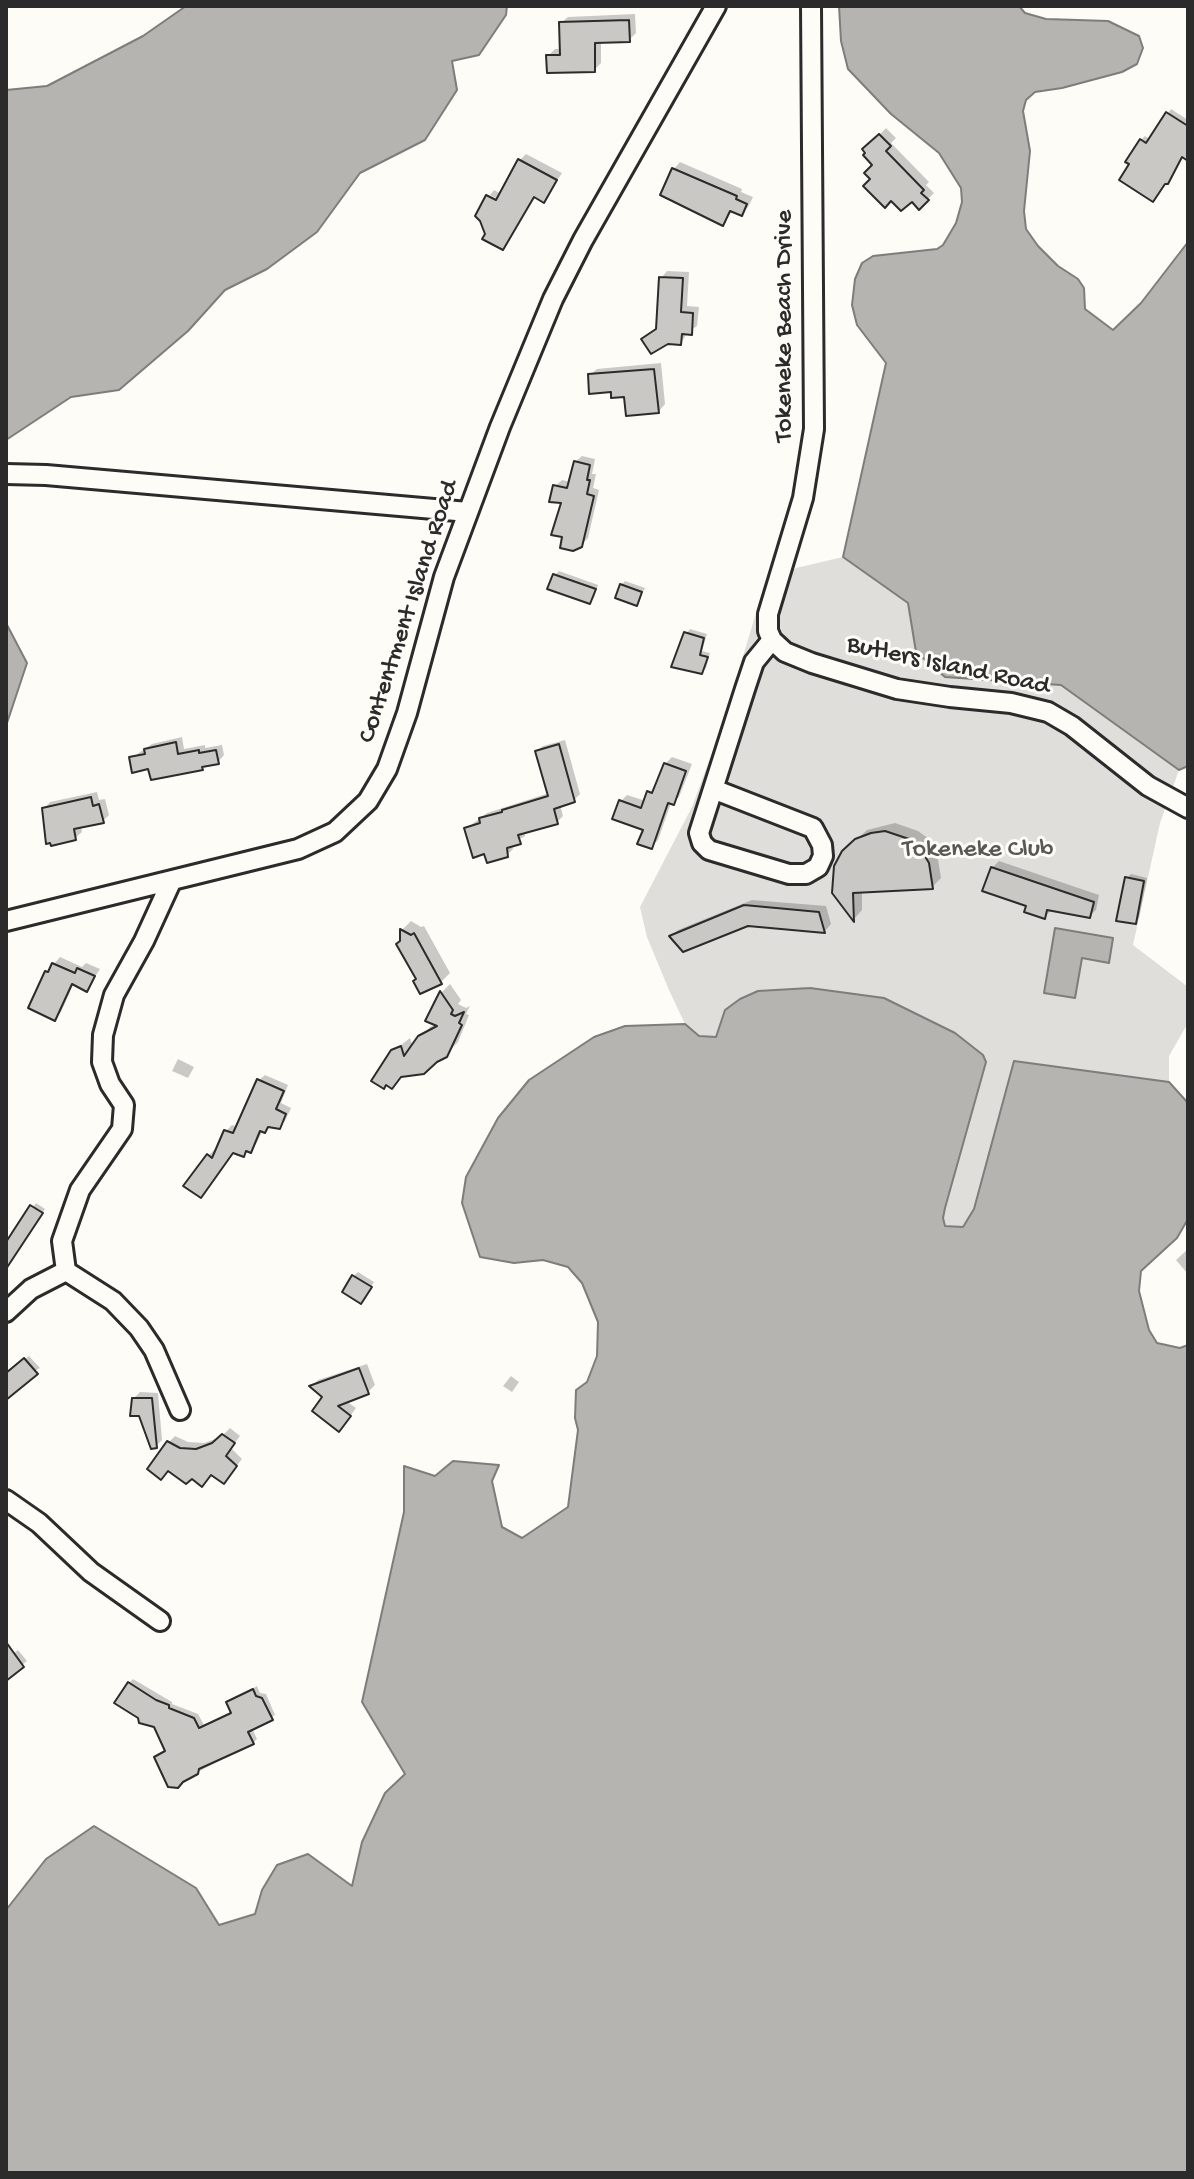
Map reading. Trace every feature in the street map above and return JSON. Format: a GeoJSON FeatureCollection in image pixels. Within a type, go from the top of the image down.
{"type":"FeatureCollection","features":[{"type":"Feature","properties":{"kind":"street","name":"Contentment Island Road"},"geometry":{"type":"LineString","coordinates":[[6,921],[298,849],[335,832],[368,801],[387,769],[407,713],[444,577],[553,299],[583,240],[716,6]]}},
{"type":"Feature","properties":{"kind":"street","name":"Tokeneke Beach Drive"},"geometry":{"type":"LineString","coordinates":[[772,640],[768,631],[768,614],[803,498],[814,429],[811,6]]}},
{"type":"Feature","properties":{"kind":"street"},"geometry":{"type":"LineString","coordinates":[[6,474],[61,476],[468,512]]}},
{"type":"Feature","properties":{"kind":"street"},"geometry":{"type":"LineString","coordinates":[[713,789],[813,828],[822,845],[823,856],[818,867],[806,874],[789,874],[709,850],[702,843],[699,833],[713,789],[754,662],[772,640]]}},
{"type":"Feature","properties":{"kind":"street","name":"Butlers Island Road"},"geometry":{"type":"LineString","coordinates":[[772,640],[785,652],[812,663],[897,689],[1011,703],[1048,712],[1072,726],[1148,786],[1188,808]]}},
{"type":"Feature","properties":{"kind":"street"},"geometry":{"type":"LineString","coordinates":[[171,882],[144,941],[114,995],[103,1035],[102,1062],[110,1084],[124,1105],[122,1129],[80,1190],[62,1241],[66,1271],[113,1301],[139,1328],[154,1350],[180,1410]]}},
{"type":"Feature","properties":{"kind":"street"},"geometry":{"type":"LineString","coordinates":[[6,1312],[31,1289],[66,1271]]}},
{"type":"Feature","properties":{"kind":"street"},"geometry":{"type":"LineString","coordinates":[[6,1500],[39,1523],[91,1572],[160,1621]]}},
{"type":"Feature","properties":{"kind":"green space","name":"Tokeneke Club"},"geometry":{"type":"Polygon","coordinates":[[[843,557],[908,603],[916,652],[945,677],[1061,685],[1179,770],[1160,823],[1133,945],[1188,987],[1188,1023],[1169,1056],[1169,1082],[1014,1061],[974,1209],[963,1227],[945,1225],[943,1218],[986,1062],[884,998],[810,988],[758,991],[740,999],[720,1022],[716,1037],[699,1036],[685,1024],[669,990],[647,937],[640,907],[692,807],[722,726],[762,593],[796,568],[843,557]]]}},
{"type":"Feature","properties":{"kind":"shaded area"},"geometry":{"type":"Polygon","coordinates":[[[186,6],[507,6],[506,15],[479,55],[452,61],[457,90],[425,140],[360,173],[317,232],[267,269],[225,290],[188,331],[119,390],[71,397],[6,440],[6,90],[47,86],[143,36],[186,6]]]}},
{"type":"Feature","properties":{"kind":"shaded area"},"geometry":{"type":"Polygon","coordinates":[[[839,6],[1019,6],[1025,13],[1046,19],[1108,21],[1139,36],[1143,48],[1137,64],[1122,72],[1035,92],[1026,100],[1023,111],[1030,151],[1024,211],[1026,229],[1038,246],[1058,266],[1078,279],[1084,288],[1085,309],[1113,330],[1141,303],[1188,242],[1188,766],[1179,770],[1061,685],[945,677],[916,652],[908,603],[843,557],[886,363],[857,325],[852,305],[855,279],[862,263],[873,256],[937,249],[943,245],[956,223],[962,202],[961,188],[939,153],[891,114],[848,69],[841,41],[839,6]]]}},
{"type":"Feature","properties":{"kind":"shaded area"},"geometry":{"type":"Polygon","coordinates":[[[6,623],[27,663],[6,726],[6,623]]]}},
{"type":"Feature","properties":{"kind":"shaded area"},"geometry":{"type":"Polygon","coordinates":[[[1055,928],[1113,938],[1109,963],[1082,958],[1075,998],[1044,993],[1055,928]]]}},
{"type":"Feature","properties":{"kind":"shaded area"},"geometry":{"type":"Polygon","coordinates":[[[810,988],[884,998],[955,1033],[983,1055],[986,1062],[945,1208],[945,1226],[963,1227],[974,1209],[1014,1061],[1169,1082],[1188,1103],[1188,1219],[1177,1238],[1141,1271],[1139,1291],[1149,1330],[1157,1343],[1180,1348],[1188,1345],[1188,2173],[6,2173],[6,1910],[46,1859],[94,1826],[196,1888],[219,1925],[255,1914],[262,1890],[277,1865],[308,1854],[352,1886],[362,1842],[385,1793],[405,1774],[362,1702],[404,1512],[404,1466],[435,1476],[453,1461],[499,1465],[492,1481],[502,1527],[522,1538],[568,1507],[578,1430],[576,1390],[587,1382],[597,1356],[598,1322],[582,1283],[568,1267],[543,1260],[514,1263],[480,1257],[462,1203],[466,1177],[498,1118],[529,1080],[594,1037],[625,1026],[685,1024],[699,1036],[716,1037],[725,1010],[740,999],[758,991],[810,988]]]}},
{"type":"Feature","properties":{"kind":"building"},"geometry":{"type":"Polygon","coordinates":[[[629,20],[630,42],[595,43],[595,72],[547,73],[546,55],[560,55],[559,22],[629,20]]]}},
{"type":"Feature","properties":{"kind":"building"},"geometry":{"type":"Polygon","coordinates":[[[1166,112],[1188,126],[1188,161],[1182,157],[1168,184],[1153,202],[1119,180],[1129,164],[1125,162],[1140,139],[1146,143],[1166,112]]]}},
{"type":"Feature","properties":{"kind":"building"},"geometry":{"type":"Polygon","coordinates":[[[879,134],[891,146],[886,151],[924,190],[921,193],[929,200],[919,210],[912,202],[901,211],[891,201],[885,208],[863,186],[870,179],[864,173],[872,165],[862,149],[879,134]]]}},
{"type":"Feature","properties":{"kind":"building"},"geometry":{"type":"Polygon","coordinates":[[[518,159],[557,180],[544,203],[534,197],[503,250],[482,239],[485,234],[475,216],[486,195],[496,200],[518,159]]]}},
{"type":"Feature","properties":{"kind":"building"},"geometry":{"type":"Polygon","coordinates":[[[672,168],[737,196],[736,199],[747,204],[742,216],[730,211],[723,226],[660,195],[672,168]]]}},
{"type":"Feature","properties":{"kind":"building"},"geometry":{"type":"Polygon","coordinates":[[[659,277],[683,278],[681,312],[693,313],[692,335],[682,334],[681,345],[668,344],[651,354],[641,339],[656,329],[659,277]]]}},
{"type":"Feature","properties":{"kind":"building"},"geometry":{"type":"Polygon","coordinates":[[[654,369],[659,413],[626,416],[624,397],[611,398],[611,392],[589,394],[588,374],[654,369]]]}},
{"type":"Feature","properties":{"kind":"building"},"geometry":{"type":"Polygon","coordinates":[[[574,461],[590,465],[587,494],[594,496],[582,547],[573,551],[560,548],[562,537],[551,535],[561,503],[549,502],[553,485],[567,488],[574,461]]]}},
{"type":"Feature","properties":{"kind":"building"},"geometry":{"type":"Polygon","coordinates":[[[553,574],[596,589],[590,604],[547,589],[553,574]]]}},
{"type":"Feature","properties":{"kind":"building"},"geometry":{"type":"Polygon","coordinates":[[[620,584],[642,592],[637,606],[615,598],[620,584]]]}},
{"type":"Feature","properties":{"kind":"building"},"geometry":{"type":"Polygon","coordinates":[[[684,632],[704,638],[700,655],[708,657],[702,674],[671,667],[684,632]]]}},
{"type":"Feature","properties":{"kind":"building"},"geometry":{"type":"Polygon","coordinates":[[[176,742],[178,754],[216,750],[219,764],[151,780],[148,769],[132,773],[129,757],[145,754],[144,749],[176,742]]]}},
{"type":"Feature","properties":{"kind":"building"},"geometry":{"type":"Polygon","coordinates":[[[559,744],[575,802],[554,809],[558,824],[518,835],[521,844],[507,848],[508,857],[487,863],[484,854],[473,858],[464,828],[480,823],[479,818],[548,796],[535,751],[559,744]]]}},
{"type":"Feature","properties":{"kind":"building"},"geometry":{"type":"Polygon","coordinates":[[[664,763],[686,771],[674,805],[668,803],[652,849],[637,844],[643,830],[612,819],[619,800],[641,808],[647,791],[652,793],[664,763]]]}},
{"type":"Feature","properties":{"kind":"building"},"geometry":{"type":"Polygon","coordinates":[[[91,797],[93,806],[99,804],[104,823],[74,829],[76,840],[51,846],[50,843],[46,844],[42,808],[91,797]]]}},
{"type":"Feature","properties":{"kind":"building"},"geometry":{"type":"Polygon","coordinates":[[[885,831],[909,839],[920,848],[929,863],[933,889],[853,893],[854,922],[832,893],[834,866],[842,851],[855,839],[885,831]]]}},
{"type":"Feature","properties":{"kind":"building"},"geometry":{"type":"Polygon","coordinates":[[[991,867],[1094,902],[1090,918],[1047,910],[1045,919],[1024,912],[1026,906],[982,891],[991,867]]]}},
{"type":"Feature","properties":{"kind":"building"},"geometry":{"type":"Polygon","coordinates":[[[1125,877],[1144,881],[1136,924],[1116,921],[1125,877]]]}},
{"type":"Feature","properties":{"kind":"building"},"geometry":{"type":"Polygon","coordinates":[[[744,905],[819,912],[825,933],[748,926],[683,952],[669,936],[744,905]]]}},
{"type":"Feature","properties":{"kind":"building"},"geometry":{"type":"Polygon","coordinates":[[[400,929],[411,935],[414,933],[442,984],[420,994],[413,981],[416,979],[396,944],[400,941],[400,929]]]}},
{"type":"Feature","properties":{"kind":"building"},"geometry":{"type":"Polygon","coordinates":[[[52,963],[75,973],[77,968],[95,976],[87,992],[72,984],[55,1021],[28,1008],[45,971],[48,972],[52,963]]]}},
{"type":"Feature","properties":{"kind":"building"},"geometry":{"type":"Polygon","coordinates":[[[440,991],[453,1010],[451,1014],[455,1016],[464,1012],[459,1023],[462,1025],[447,1057],[424,1074],[401,1077],[392,1089],[386,1085],[384,1089],[371,1081],[391,1050],[401,1046],[404,1056],[418,1036],[437,1026],[425,1021],[440,991]]]}},
{"type":"Feature","properties":{"kind":"building"},"geometry":{"type":"Polygon","coordinates":[[[257,1079],[284,1091],[276,1109],[286,1114],[280,1129],[268,1127],[265,1133],[260,1131],[251,1153],[246,1151],[244,1157],[233,1153],[201,1198],[183,1186],[207,1154],[212,1158],[224,1130],[233,1133],[257,1079]]]}},
{"type":"Feature","properties":{"kind":"building"},"geometry":{"type":"Polygon","coordinates":[[[30,1205],[43,1213],[6,1269],[6,1242],[30,1205]]]}},
{"type":"Feature","properties":{"kind":"building"},"geometry":{"type":"Polygon","coordinates":[[[352,1275],[372,1287],[361,1304],[342,1292],[352,1275]]]}},
{"type":"Feature","properties":{"kind":"building"},"geometry":{"type":"Polygon","coordinates":[[[24,1358],[38,1374],[6,1400],[6,1373],[24,1358]]]}},
{"type":"Feature","properties":{"kind":"building"},"geometry":{"type":"Polygon","coordinates":[[[359,1368],[369,1394],[338,1406],[351,1416],[339,1432],[312,1411],[322,1397],[309,1386],[359,1368]]]}},
{"type":"Feature","properties":{"kind":"building"},"geometry":{"type":"Polygon","coordinates":[[[132,1398],[152,1398],[157,1448],[151,1449],[139,1416],[130,1416],[132,1398]]]}},
{"type":"Feature","properties":{"kind":"building"},"geometry":{"type":"Polygon","coordinates":[[[222,1434],[235,1443],[226,1456],[237,1466],[224,1484],[211,1475],[202,1487],[192,1479],[186,1484],[168,1471],[161,1480],[147,1469],[167,1441],[180,1448],[196,1449],[212,1443],[222,1434]]]}},
{"type":"Feature","properties":{"kind":"building"},"geometry":{"type":"Polygon","coordinates":[[[6,1642],[24,1667],[6,1681],[6,1642]]]}},
{"type":"Feature","properties":{"kind":"building"},"geometry":{"type":"Polygon","coordinates":[[[128,1682],[169,1705],[169,1708],[194,1718],[199,1728],[231,1713],[226,1702],[253,1689],[256,1696],[262,1698],[273,1720],[248,1732],[254,1744],[199,1769],[198,1774],[178,1788],[168,1787],[154,1757],[165,1751],[154,1727],[139,1723],[138,1718],[114,1703],[128,1682]]]}}]}
